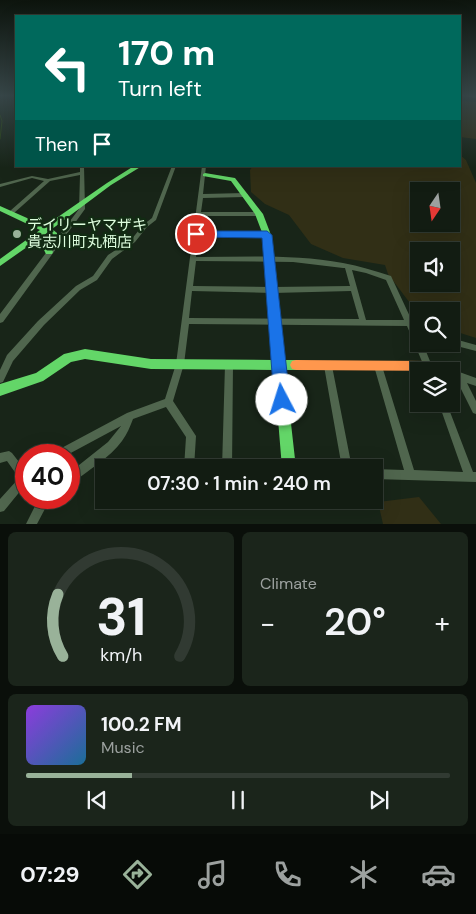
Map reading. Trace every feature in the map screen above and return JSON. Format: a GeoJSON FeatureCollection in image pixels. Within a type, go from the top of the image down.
{"type":"FeatureCollection","features":[{"type":"Feature","properties":{"kind":"street"},"geometry":{"type":"LineString","coordinates":[[0,320],[82,209],[82,167]]}},
{"type":"Feature","properties":{"kind":"street"},"geometry":{"type":"LineString","coordinates":[[0,263],[109,184],[137,167]]}},
{"type":"Feature","properties":{"kind":"street"},"geometry":{"type":"LineString","coordinates":[[0,379],[10,358],[41,323],[78,288],[95,278],[110,257],[133,241],[145,226],[154,219],[174,167]]}},
{"type":"Feature","properties":{"kind":"street"},"geometry":{"type":"LineString","coordinates":[[168,402],[180,364],[184,321],[205,170],[233,179],[259,214],[267,235],[288,459]]}},
{"type":"Feature","properties":{"kind":"street"},"geometry":{"type":"LineString","coordinates":[[0,186],[32,177],[48,180],[81,173]]}},
{"type":"Feature","properties":{"kind":"street"},"geometry":{"type":"LineString","coordinates":[[12,212],[48,180]]}},
{"type":"Feature","properties":{"kind":"street"},"geometry":{"type":"LineString","coordinates":[[202,196],[245,195]]}},
{"type":"Feature","properties":{"kind":"street"},"geometry":{"type":"LineString","coordinates":[[0,208],[12,212],[53,233],[53,239],[47,248],[49,252]]}},
{"type":"Feature","properties":{"kind":"street"},"geometry":{"type":"LineString","coordinates":[[199,214],[259,214]]}},
{"type":"Feature","properties":{"kind":"street"},"geometry":{"type":"LineString","coordinates":[[196,234],[267,235]]}},
{"type":"Feature","properties":{"kind":"street"},"geometry":{"type":"LineString","coordinates":[[184,321],[410,323],[389,278],[376,272],[316,261],[193,259]]}},
{"type":"Feature","properties":{"kind":"street"},"geometry":{"type":"LineString","coordinates":[[348,268],[363,322]]}},
{"type":"Feature","properties":{"kind":"street"},"geometry":{"type":"LineString","coordinates":[[189,288],[273,290],[354,288]]}},
{"type":"Feature","properties":{"kind":"street"},"geometry":{"type":"LineString","coordinates":[[460,344],[476,348]]}},
{"type":"Feature","properties":{"kind":"street"},"geometry":{"type":"LineString","coordinates":[[0,390],[39,377],[68,358],[85,354],[152,364],[410,367]]}},
{"type":"Feature","properties":{"kind":"street"},"geometry":{"type":"LineString","coordinates":[[227,459],[229,365]]}},
{"type":"Feature","properties":{"kind":"street"},"geometry":{"type":"LineString","coordinates":[[328,366],[345,459]]}},
{"type":"Feature","properties":{"kind":"street"},"geometry":{"type":"LineString","coordinates":[[378,366],[410,474]]}},
{"type":"Feature","properties":{"kind":"street"},"geometry":{"type":"LineString","coordinates":[[460,377],[476,382]]}},
{"type":"Feature","properties":{"kind":"street"},"geometry":{"type":"LineString","coordinates":[[460,383],[476,410]]}},
{"type":"Feature","properties":{"kind":"street"},"geometry":{"type":"LineString","coordinates":[[77,444],[130,416],[168,402]]}},
{"type":"Feature","properties":{"kind":"street"},"geometry":{"type":"LineString","coordinates":[[168,402],[191,436],[190,459]]}},
{"type":"Feature","properties":{"kind":"street"},"geometry":{"type":"LineString","coordinates":[[383,474],[473,476],[446,412]]}},
{"type":"Feature","properties":{"kind":"street"},"geometry":{"type":"LineString","coordinates":[[80,471],[107,451],[124,432],[130,416]]}},
{"type":"Feature","properties":{"kind":"street"},"geometry":{"type":"LineString","coordinates":[[0,458],[9,456],[15,464]]}},
{"type":"Feature","properties":{"kind":"street"},"geometry":{"type":"LineString","coordinates":[[0,507],[15,490]]}},
{"type":"Feature","properties":{"kind":"street"},"geometry":{"type":"LineString","coordinates":[[31,524],[39,509]]}},
{"type":"Feature","properties":{"kind":"shaded area"},"geometry":{"type":"Polygon","coordinates":[[[461,119],[476,119],[476,139],[461,137],[461,119]]]}},
{"type":"Feature","properties":{"kind":"shaded area"},"geometry":{"type":"Polygon","coordinates":[[[461,156],[466,160],[476,183],[476,338],[460,333],[460,302],[410,303],[388,274],[385,265],[343,258],[311,244],[289,215],[265,204],[251,192],[250,170],[252,167],[461,167],[461,156]]]}},
{"type":"Feature","properties":{"kind":"shaded area"},"geometry":{"type":"Polygon","coordinates":[[[419,497],[441,524],[383,524],[380,509],[383,509],[383,501],[419,497]]]}},
{"type":"Feature","properties":{"kind":"waterway"},"geometry":{"type":"LineString","coordinates":[[0,139],[1,119]]}},
{"type":"Feature","properties":{"kind":"traffic: fast"},"geometry":{"type":"LineString","coordinates":[[0,263],[109,184],[137,167]]}},
{"type":"Feature","properties":{"kind":"traffic: fast"},"geometry":{"type":"LineString","coordinates":[[205,175],[233,179],[259,214],[267,235],[288,459]]}},
{"type":"Feature","properties":{"kind":"traffic: fast"},"geometry":{"type":"LineString","coordinates":[[0,208],[53,233],[53,239],[47,248],[49,252]]}},
{"type":"Feature","properties":{"kind":"traffic: fast"},"geometry":{"type":"LineString","coordinates":[[0,390],[39,377],[68,358],[85,354],[151,364],[296,365]]}},
{"type":"Feature","properties":{"kind":"traffic: slow"},"geometry":{"type":"LineString","coordinates":[[296,365],[410,366]]}},
{"type":"Feature","properties":{"kind":"place","name":"デイリーヤマザキ 貴志川町丸栖店"},"geometry":{"type":"Point","coordinates":[17,234]}},
{"type":"Feature","properties":{"kind":"route"},"geometry":{"type":"LineString","coordinates":[[196,234],[267,235],[282,400]]}}]}
